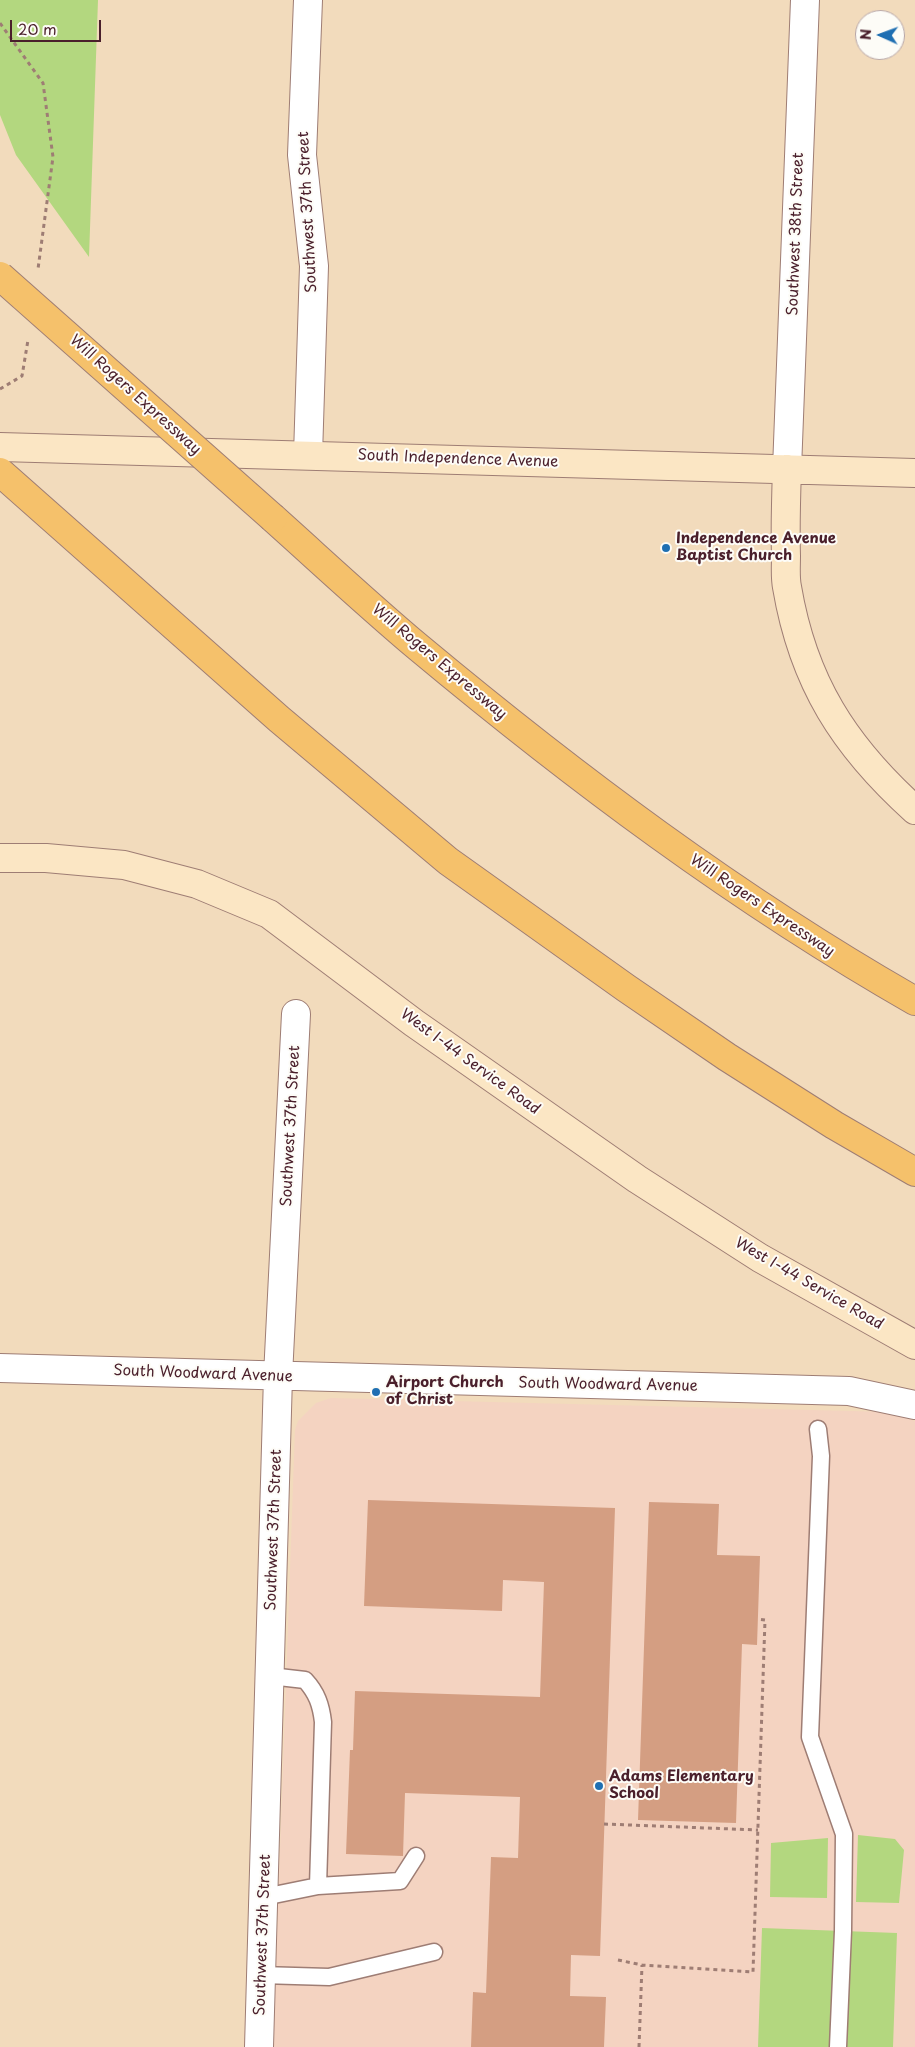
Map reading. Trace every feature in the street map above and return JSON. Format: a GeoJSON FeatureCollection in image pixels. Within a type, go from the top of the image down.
{"type":"FeatureCollection","features":[{"type":"Feature","properties":{"kind":"highway","name":"Will Rogers Expressway"},"geometry":{"type":"LineString","coordinates":[[0,276],[416,646],[530,738],[662,838],[845,961],[915,1001]]}},
{"type":"Feature","properties":{"kind":"highway"},"geometry":{"type":"LineString","coordinates":[[0,472],[279,718],[448,861],[626,988],[727,1057],[834,1125],[915,1172]]}},
{"type":"Feature","properties":{"kind":"street","name":"Southwest 37th Street"},"geometry":{"type":"LineString","coordinates":[[308,0],[302,155],[314,266],[308,455]]}},
{"type":"Feature","properties":{"kind":"street","name":"Southwest 38th Street"},"geometry":{"type":"LineString","coordinates":[[787,468],[804,0]]}},
{"type":"Feature","properties":{"kind":"street","name":"South Independence Avenue"},"geometry":{"type":"LineString","coordinates":[[0,447],[915,473]]}},
{"type":"Feature","properties":{"kind":"street"},"geometry":{"type":"LineString","coordinates":[[787,468],[785,528],[787,585],[798,634],[811,672],[830,713],[852,744],[889,787],[915,810]]}},
{"type":"Feature","properties":{"kind":"street","name":"West I-44 Service Road"},"geometry":{"type":"LineString","coordinates":[[0,858],[46,858],[124,865],[197,884],[269,914],[429,1034],[637,1179],[760,1258],[915,1345]]}},
{"type":"Feature","properties":{"kind":"street","name":"Southwest 37th Street"},"geometry":{"type":"LineString","coordinates":[[259,2047],[278,1376],[296,1014]]}},
{"type":"Feature","properties":{"kind":"street","name":"South Woodward Avenue"},"geometry":{"type":"LineString","coordinates":[[0,1368],[849,1391],[915,1405]]}},
{"type":"Feature","properties":{"kind":"lane"},"geometry":{"type":"LineString","coordinates":[[818,1429],[821,1456],[810,1737],[844,1834],[843,1931],[838,2047]]}},
{"type":"Feature","properties":{"kind":"lane"},"geometry":{"type":"LineString","coordinates":[[270,1676],[305,1680],[314,1691],[320,1704],[323,1722],[318,1886]]}},
{"type":"Feature","properties":{"kind":"lane"},"geometry":{"type":"LineString","coordinates":[[264,1897],[318,1886],[400,1881],[416,1856]]}},
{"type":"Feature","properties":{"kind":"lane"},"geometry":{"type":"LineString","coordinates":[[261,1975],[329,1977],[434,1952]]}},
{"type":"Feature","properties":{"kind":"path"},"geometry":{"type":"LineString","coordinates":[[0,23],[43,83],[53,157],[37,272]]}},
{"type":"Feature","properties":{"kind":"path"},"geometry":{"type":"LineString","coordinates":[[0,388],[22,376],[28,338]]}},
{"type":"Feature","properties":{"kind":"path"},"geometry":{"type":"LineString","coordinates":[[618,1960],[642,1965],[753,1972],[765,1620],[758,1619]]}},
{"type":"Feature","properties":{"kind":"path"},"geometry":{"type":"LineString","coordinates":[[604,1824],[758,1830]]}},
{"type":"Feature","properties":{"kind":"path"},"geometry":{"type":"LineString","coordinates":[[639,2047],[642,1965]]}},
{"type":"Feature","properties":{"kind":"shaded area","name":"Adams Elementary School"},"geometry":{"type":"Polygon","coordinates":[[[331,1398],[891,1412],[915,1421],[915,2047],[273,2047],[295,1430],[298,1421],[316,1403],[331,1398]]]}},
{"type":"Feature","properties":{"kind":"green space"},"geometry":{"type":"Polygon","coordinates":[[[0,0],[98,0],[89,257],[16,155],[0,115],[0,0]]]}},
{"type":"Feature","properties":{"kind":"green space"},"geometry":{"type":"Polygon","coordinates":[[[858,1835],[895,1839],[904,1850],[899,1903],[856,1902],[858,1835]]]}},
{"type":"Feature","properties":{"kind":"green space"},"geometry":{"type":"Polygon","coordinates":[[[828,1838],[827,1898],[770,1897],[771,1843],[828,1838]]]}},
{"type":"Feature","properties":{"kind":"green space"},"geometry":{"type":"Polygon","coordinates":[[[762,1928],[897,1933],[893,2047],[758,2047],[762,1928]]]}},
{"type":"Feature","properties":{"kind":"building"},"geometry":{"type":"Polygon","coordinates":[[[368,1500],[615,1508],[600,1956],[571,1955],[570,1996],[606,1997],[604,2047],[471,2047],[473,1992],[486,1993],[491,1857],[518,1858],[520,1797],[405,1793],[403,1856],[346,1854],[350,1750],[353,1750],[355,1691],[540,1697],[544,1582],[503,1580],[502,1611],[364,1606],[368,1500]]]}},
{"type":"Feature","properties":{"kind":"building"},"geometry":{"type":"Polygon","coordinates":[[[649,1502],[719,1504],[717,1555],[760,1556],[757,1645],[742,1644],[736,1823],[638,1820],[649,1502]]]}},
{"type":"Feature","properties":{"kind":"place","name":"Independence Avenue Baptist Church"},"geometry":{"type":"Point","coordinates":[666,548]}},
{"type":"Feature","properties":{"kind":"place","name":"Airport Church of Christ"},"geometry":{"type":"Point","coordinates":[376,1392]}},
{"type":"Feature","properties":{"kind":"place","name":"Adams Elementary School"},"geometry":{"type":"Point","coordinates":[599,1786]}}]}
